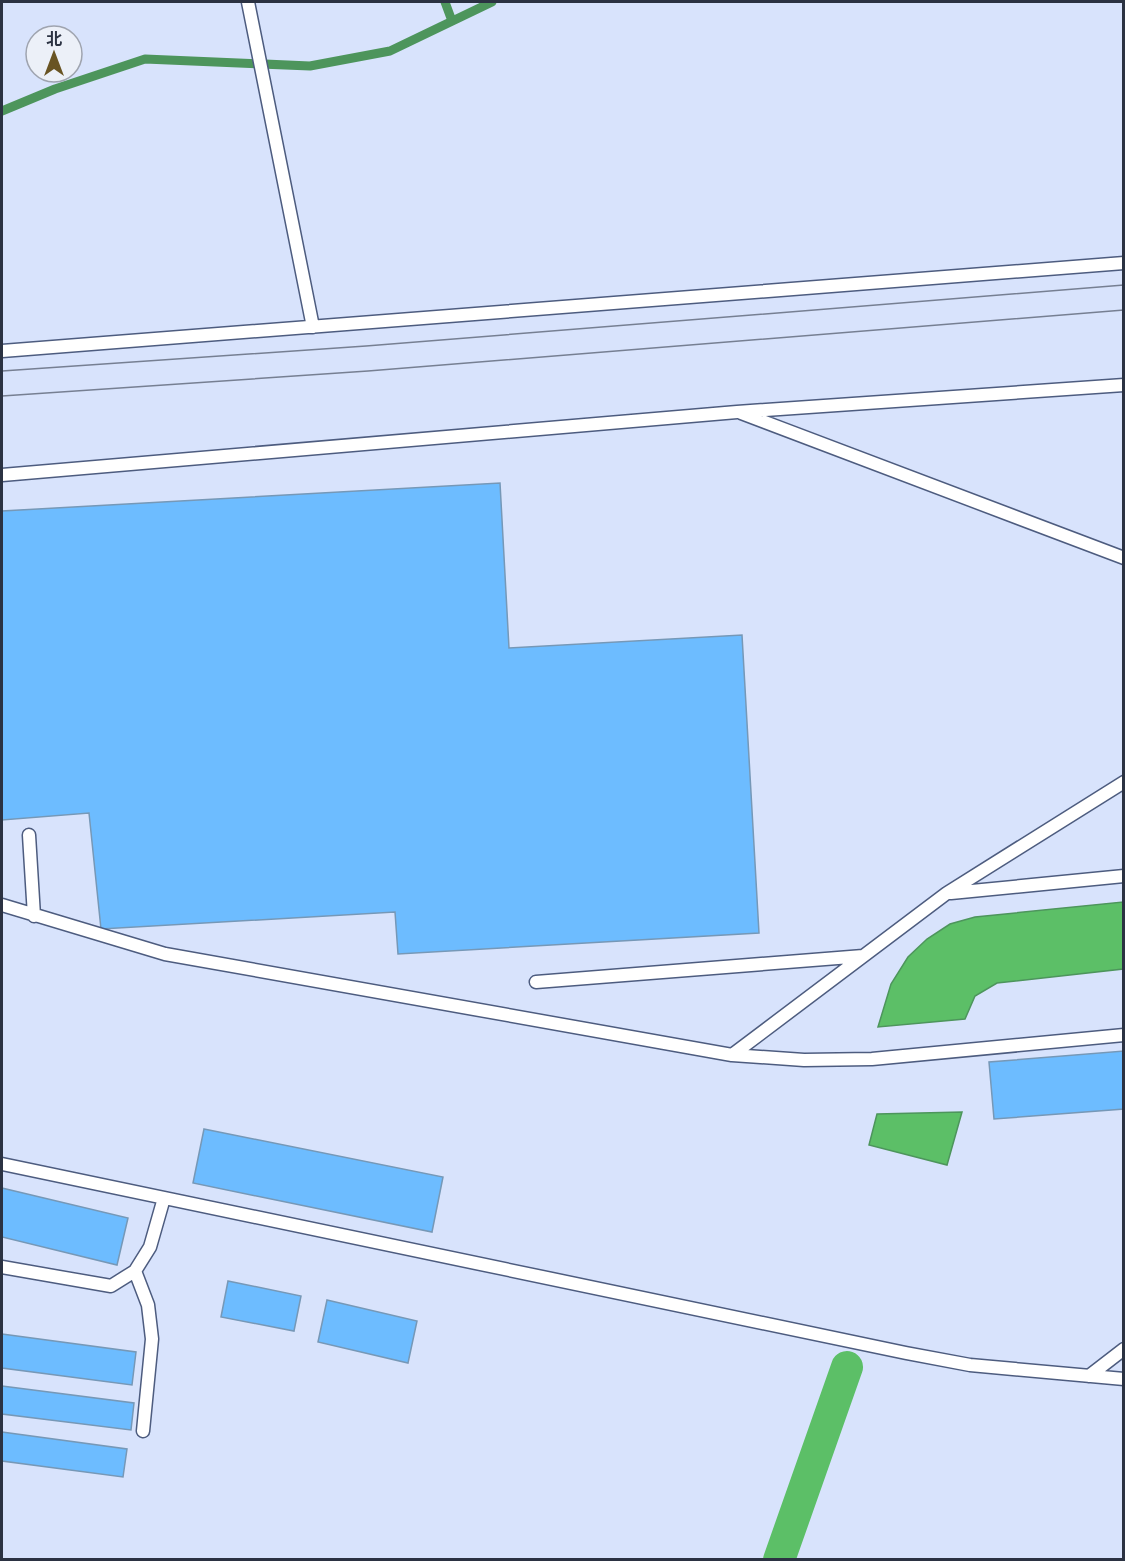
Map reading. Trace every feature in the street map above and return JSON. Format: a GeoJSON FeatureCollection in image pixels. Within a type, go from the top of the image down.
{"type":"FeatureCollection","features":[{"type":"Feature","properties":{"kind":"lane"},"geometry":{"type":"LineString","coordinates":[[248,2],[313,327]]}},
{"type":"Feature","properties":{"kind":"lane"},"geometry":{"type":"LineString","coordinates":[[2,351],[1124,263]]}},
{"type":"Feature","properties":{"kind":"lane"},"geometry":{"type":"LineString","coordinates":[[2,475],[737,412],[1124,385]]}},
{"type":"Feature","properties":{"kind":"lane"},"geometry":{"type":"LineString","coordinates":[[737,412],[1124,558]]}},
{"type":"Feature","properties":{"kind":"lane"},"geometry":{"type":"LineString","coordinates":[[732,1055],[947,893],[1124,782]]}},
{"type":"Feature","properties":{"kind":"lane"},"geometry":{"type":"LineString","coordinates":[[29,835],[34,916]]}},
{"type":"Feature","properties":{"kind":"lane"},"geometry":{"type":"LineString","coordinates":[[947,893],[1124,876]]}},
{"type":"Feature","properties":{"kind":"lane"},"geometry":{"type":"LineString","coordinates":[[2,905],[165,954],[732,1055],[804,1060],[872,1059],[1124,1035]]}},
{"type":"Feature","properties":{"kind":"lane"},"geometry":{"type":"LineString","coordinates":[[536,982],[864,956]]}},
{"type":"Feature","properties":{"kind":"lane"},"geometry":{"type":"LineString","coordinates":[[2,1164],[906,1353],[970,1365],[1124,1379]]}},
{"type":"Feature","properties":{"kind":"lane"},"geometry":{"type":"LineString","coordinates":[[2,1267],[111,1286],[135,1271],[150,1247],[164,1198]]}},
{"type":"Feature","properties":{"kind":"lane"},"geometry":{"type":"LineString","coordinates":[[135,1271],[148,1305],[152,1339],[143,1431]]}},
{"type":"Feature","properties":{"kind":"lane"},"geometry":{"type":"LineString","coordinates":[[1089,1376],[1124,1349]]}},
{"type":"Feature","properties":{"kind":"shaded area"},"geometry":{"type":"Polygon","coordinates":[[[1123,902],[1123,969],[997,983],[975,996],[965,1019],[878,1027],[891,984],[908,957],[927,939],[950,924],[975,917],[1123,902]]]}},
{"type":"Feature","properties":{"kind":"shaded area"},"geometry":{"type":"Polygon","coordinates":[[[962,1112],[947,1165],[869,1145],[877,1114],[962,1112]]]}},
{"type":"Feature","properties":{"kind":"building"},"geometry":{"type":"Polygon","coordinates":[[[500,483],[509,648],[742,635],[759,933],[398,954],[395,912],[101,929],[89,813],[2,820],[2,511],[500,483]]]}},
{"type":"Feature","properties":{"kind":"building"},"geometry":{"type":"Polygon","coordinates":[[[1124,1051],[1124,1109],[994,1119],[989,1062],[1124,1051]]]}},
{"type":"Feature","properties":{"kind":"building"},"geometry":{"type":"Polygon","coordinates":[[[204,1129],[443,1177],[432,1232],[193,1183],[204,1129]]]}},
{"type":"Feature","properties":{"kind":"building"},"geometry":{"type":"Polygon","coordinates":[[[2,1188],[128,1218],[117,1265],[2,1237],[2,1188]]]}},
{"type":"Feature","properties":{"kind":"building"},"geometry":{"type":"Polygon","coordinates":[[[228,1281],[301,1296],[294,1331],[221,1317],[228,1281]]]}},
{"type":"Feature","properties":{"kind":"building"},"geometry":{"type":"Polygon","coordinates":[[[327,1300],[417,1321],[408,1363],[318,1342],[327,1300]]]}},
{"type":"Feature","properties":{"kind":"building"},"geometry":{"type":"Polygon","coordinates":[[[2,1334],[136,1352],[132,1385],[2,1368],[2,1334]]]}},
{"type":"Feature","properties":{"kind":"building"},"geometry":{"type":"Polygon","coordinates":[[[2,1386],[134,1403],[131,1430],[2,1414],[2,1386]]]}},
{"type":"Feature","properties":{"kind":"building"},"geometry":{"type":"Polygon","coordinates":[[[2,1432],[127,1449],[123,1477],[2,1461],[2,1432]]]}},
{"type":"Feature","properties":{"kind":"waterway"},"geometry":{"type":"LineString","coordinates":[[445,2],[452,21]]}},
{"type":"Feature","properties":{"kind":"waterway"},"geometry":{"type":"LineString","coordinates":[[2,111],[55,89],[145,59],[310,66],[390,51],[492,2]]}},
{"type":"Feature","properties":{"kind":"waterway"},"geometry":{"type":"LineString","coordinates":[[779,1560],[847,1367]]}},
{"type":"Feature","properties":{"kind":"tram line"},"geometry":{"type":"LineString","coordinates":[[2,371],[366,346],[1124,285]]}},
{"type":"Feature","properties":{"kind":"tram line"},"geometry":{"type":"LineString","coordinates":[[2,396],[368,371],[1124,310]]}}]}
